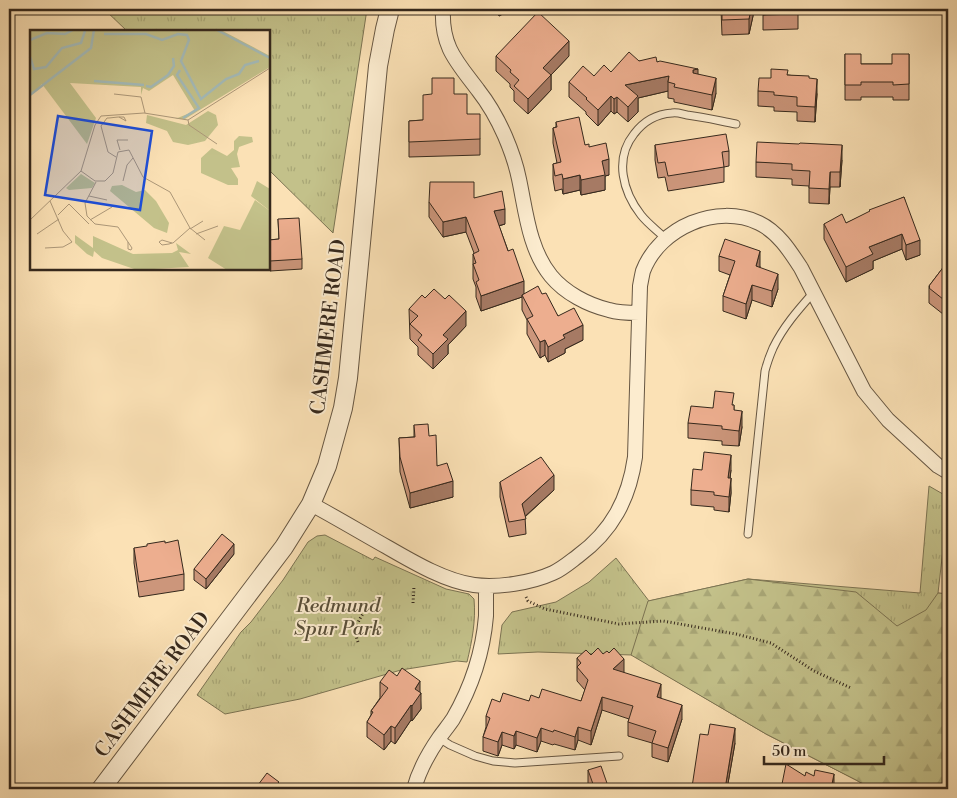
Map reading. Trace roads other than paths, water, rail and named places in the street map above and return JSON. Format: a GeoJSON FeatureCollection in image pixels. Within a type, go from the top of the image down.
{"type":"FeatureCollection","features":[{"type":"Feature","properties":{"kind":"street","name":"CASHMERE ROAD"},"geometry":{"type":"LineString","coordinates":[[101,789],[284,547],[311,504],[327,466],[343,408],[348,378],[378,66],[384,29],[390,9]]}},
{"type":"Feature","properties":{"kind":"street"},"geometry":{"type":"LineString","coordinates":[[443,9],[443,26],[446,41],[454,58],[488,104],[509,145],[531,236],[540,259],[551,276],[578,298],[610,311],[639,314]]}},
{"type":"Feature","properties":{"kind":"street"},"geometry":{"type":"LineString","coordinates":[[311,504],[424,567],[474,585],[486,586],[520,582],[553,573],[570,562],[600,538],[612,523],[620,510],[633,475],[640,286],[643,271],[666,239],[681,227],[696,221],[728,216],[745,218],[760,223],[771,230],[790,250],[864,391],[888,420],[938,466],[948,472]]}},
{"type":"Feature","properties":{"kind":"street"},"geometry":{"type":"LineString","coordinates":[[414,789],[421,767],[464,697],[479,656],[486,615],[486,586]]}},
{"type":"Feature","properties":{"kind":"lane"},"geometry":{"type":"LineString","coordinates":[[666,239],[642,215],[626,188],[622,173],[623,157],[628,142],[646,122],[659,115],[674,112],[736,124]]}},
{"type":"Feature","properties":{"kind":"lane"},"geometry":{"type":"LineString","coordinates":[[748,534],[765,371],[773,348],[792,317],[814,293]]}},
{"type":"Feature","properties":{"kind":"lane"},"geometry":{"type":"LineString","coordinates":[[439,738],[450,745],[493,761],[515,763],[620,756]]}},
{"type":"Feature","properties":{"kind":"park label","name":"Redmund Spur Park"},"geometry":{"type":"Point","coordinates":[338,618]}}]}
